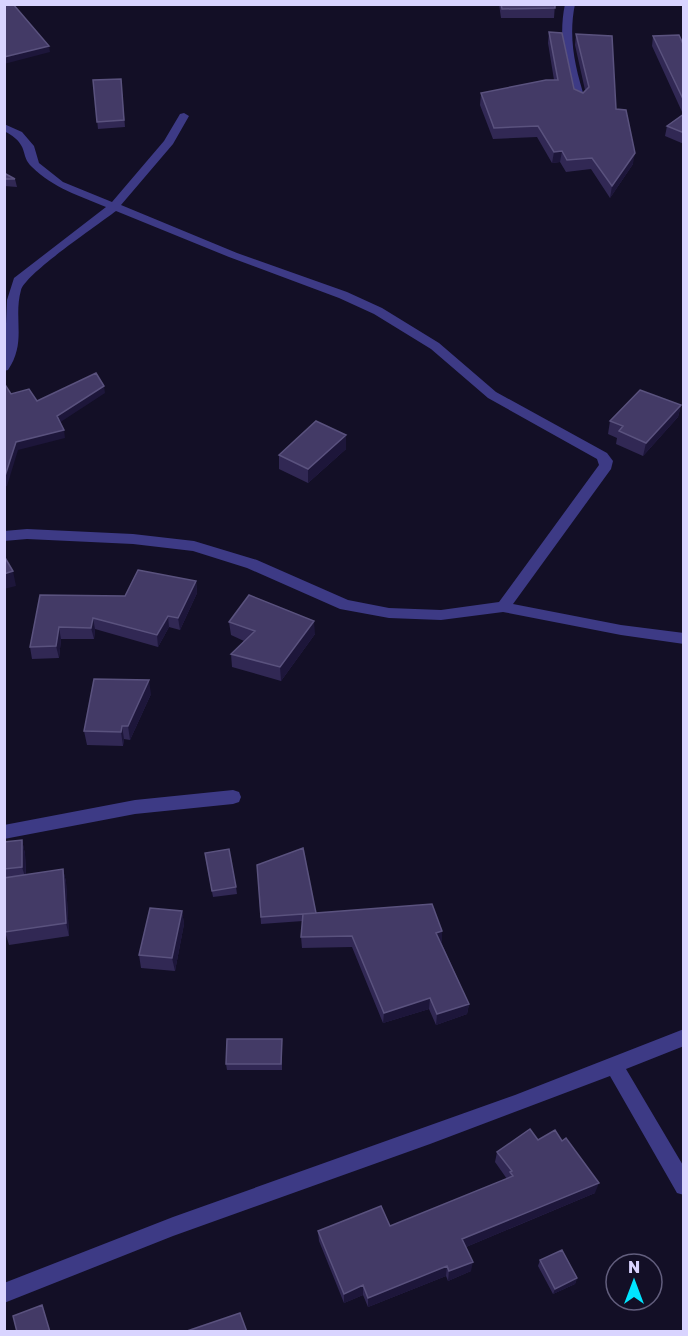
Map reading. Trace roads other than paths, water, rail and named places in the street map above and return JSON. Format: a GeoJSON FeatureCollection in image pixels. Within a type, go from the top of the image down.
{"type":"FeatureCollection","features":[{"type":"Feature","properties":{"kind":"street"},"geometry":{"type":"LineString","coordinates":[[570,4],[566,21],[566,36],[570,66],[580,99]]}},
{"type":"Feature","properties":{"kind":"street"},"geometry":{"type":"LineString","coordinates":[[4,367],[13,354],[12,298],[14,287],[20,278],[114,207],[170,142],[184,117]]}},
{"type":"Feature","properties":{"kind":"street"},"geometry":{"type":"LineString","coordinates":[[4,127],[18,134],[29,146],[34,164],[59,184],[233,255],[343,295],[378,311],[435,346],[492,395],[602,456],[606,461],[606,466],[503,608]]}},
{"type":"Feature","properties":{"kind":"street"},"geometry":{"type":"LineString","coordinates":[[4,536],[27,534],[133,539],[194,546],[252,564],[345,605],[389,613],[441,615],[503,608],[631,632],[684,639]]}},
{"type":"Feature","properties":{"kind":"street"},"geometry":{"type":"LineString","coordinates":[[4,832],[135,807],[233,797]]}},
{"type":"Feature","properties":{"kind":"street"},"geometry":{"type":"LineString","coordinates":[[4,1293],[260,1194],[615,1067],[684,1037]]}},
{"type":"Feature","properties":{"kind":"street"},"geometry":{"type":"LineString","coordinates":[[615,1067],[684,1186]]}}]}
